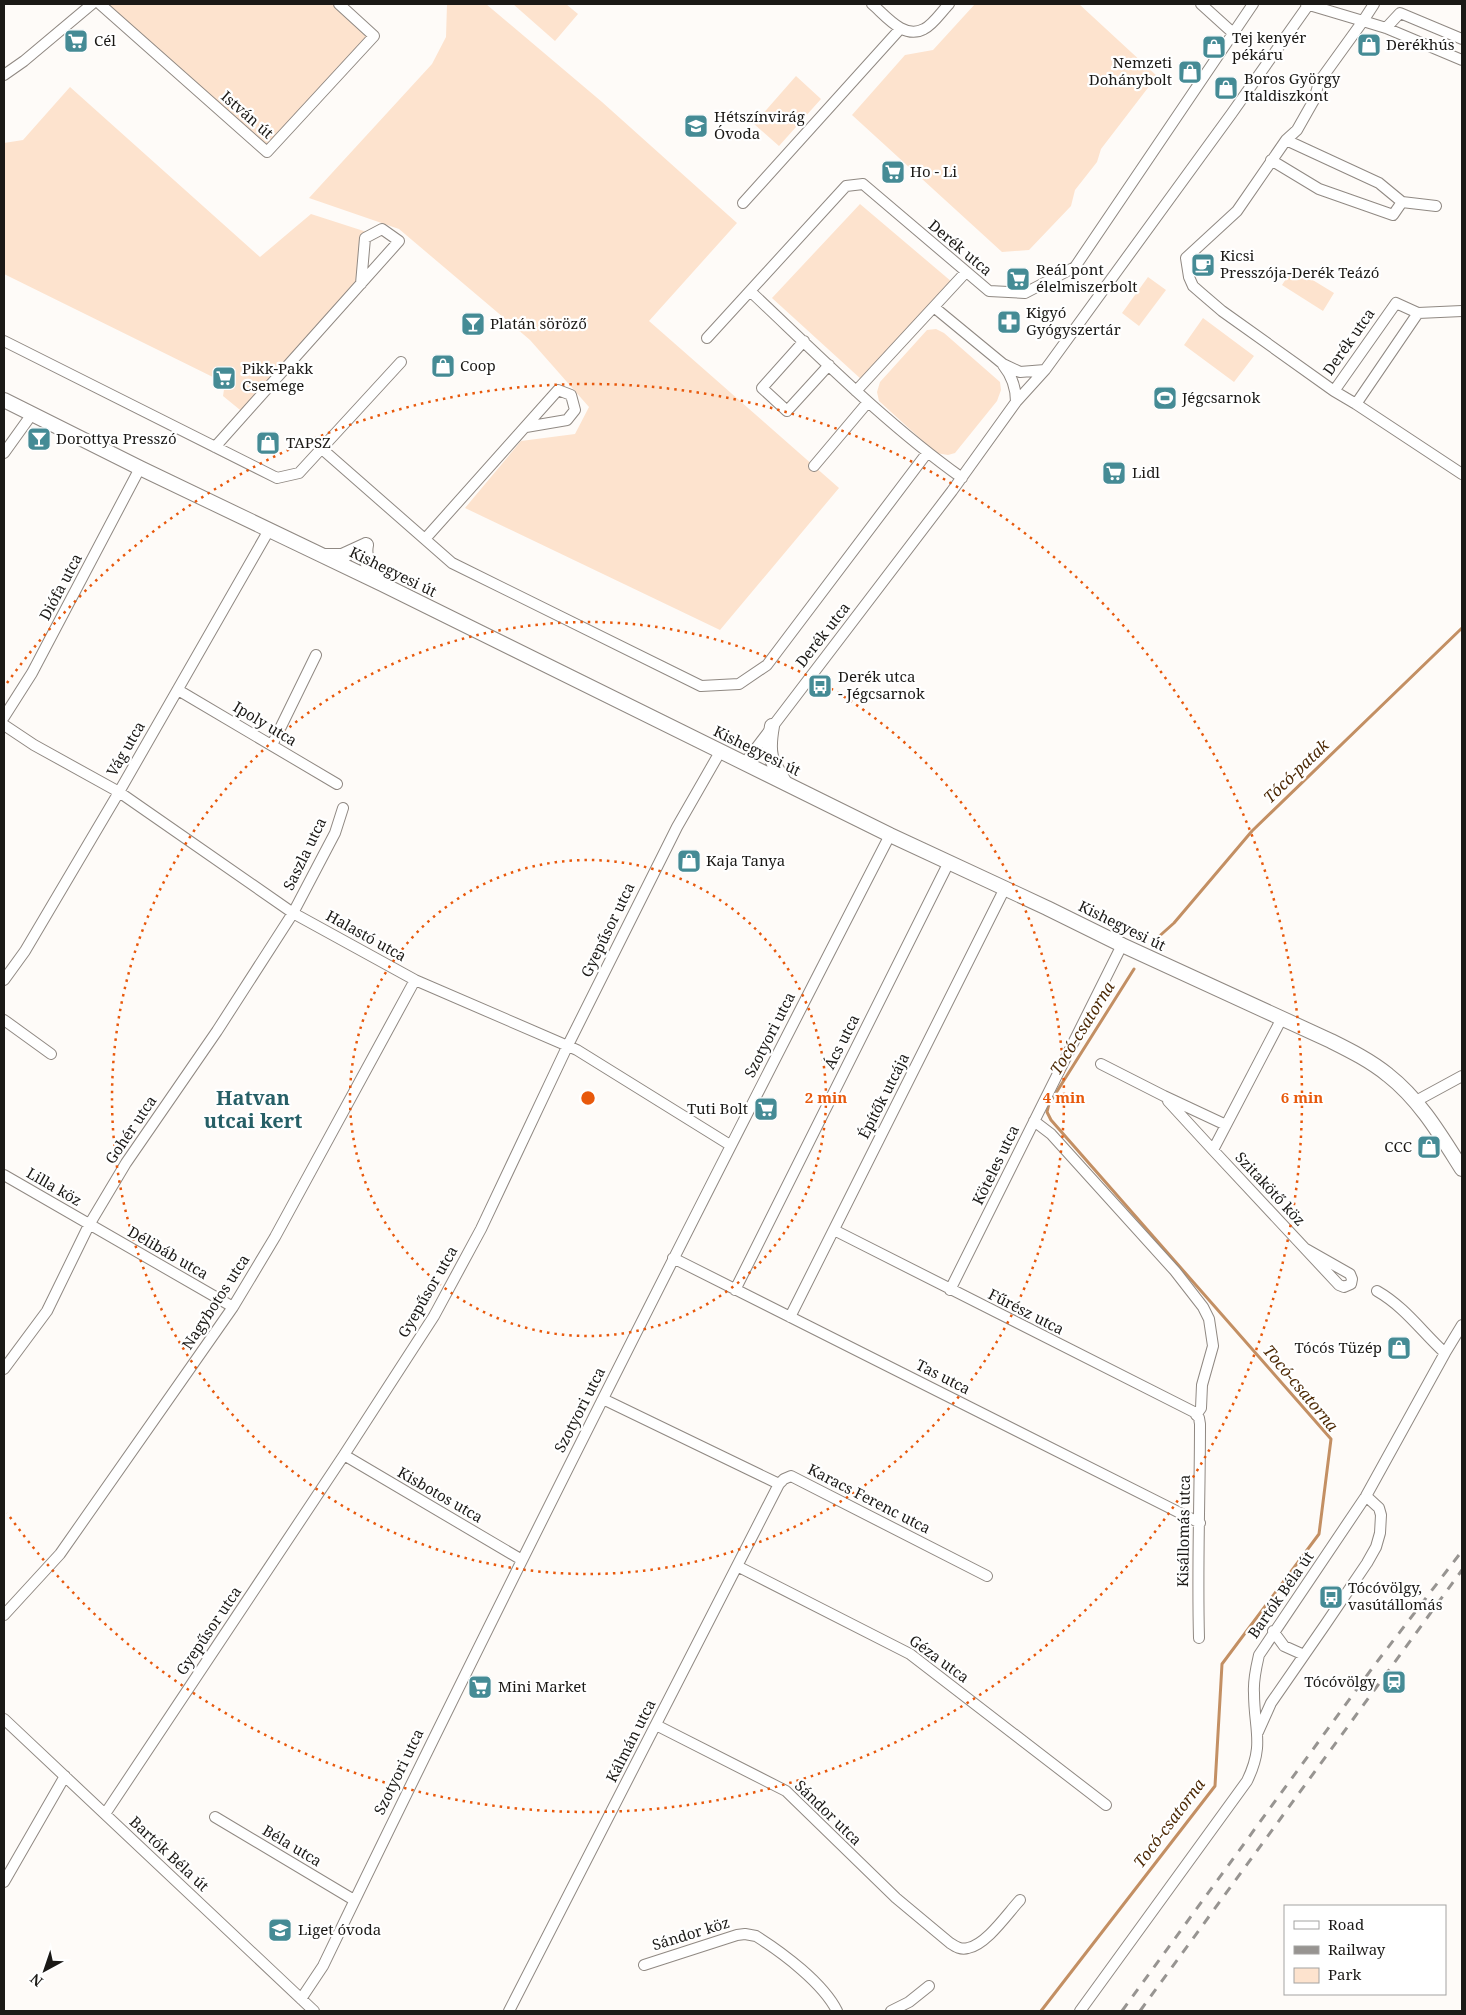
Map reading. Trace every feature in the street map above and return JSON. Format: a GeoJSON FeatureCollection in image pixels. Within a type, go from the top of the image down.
{"type":"FeatureCollection","features":[{"type":"Feature","properties":{"kind":"street"},"geometry":{"type":"LineString","coordinates":[[4,75],[24,61],[92,4]]}},
{"type":"Feature","properties":{"kind":"street","name":"István út"},"geometry":{"type":"LineString","coordinates":[[100,4],[267,152],[374,36],[340,4]]}},
{"type":"Feature","properties":{"kind":"street"},"geometry":{"type":"LineString","coordinates":[[872,4],[900,29],[913,33],[926,29],[949,4]]}},
{"type":"Feature","properties":{"kind":"street"},"geometry":{"type":"LineString","coordinates":[[1200,4],[1233,33]]}},
{"type":"Feature","properties":{"kind":"street","name":"Derék utca"},"geometry":{"type":"LineString","coordinates":[[707,338],[846,186],[864,184],[989,291],[1025,293],[1074,267],[1253,4]]}},
{"type":"Feature","properties":{"kind":"street","name":"Derék utca"},"geometry":{"type":"LineString","coordinates":[[744,764],[962,478],[1016,402],[1045,370],[1232,113],[1307,4],[1386,28],[1462,60]]}},
{"type":"Feature","properties":{"kind":"street","name":"Derék utca"},"geometry":{"type":"LineString","coordinates":[[1374,4],[1319,82],[1314,100],[1297,130],[1286,140],[1271,160],[1237,211],[1186,258],[1189,277],[1193,286],[1222,311],[1334,391],[1396,303],[1418,313]]}},
{"type":"Feature","properties":{"kind":"street"},"geometry":{"type":"LineString","coordinates":[[1386,28],[1400,13],[1462,39]]}},
{"type":"Feature","properties":{"kind":"street"},"geometry":{"type":"LineString","coordinates":[[743,203],[900,29]]}},
{"type":"Feature","properties":{"kind":"street"},"geometry":{"type":"LineString","coordinates":[[1286,140],[1379,183],[1402,202],[1436,206]]}},
{"type":"Feature","properties":{"kind":"street"},"geometry":{"type":"LineString","coordinates":[[1271,160],[1319,189],[1393,215],[1402,202]]}},
{"type":"Feature","properties":{"kind":"street"},"geometry":{"type":"LineString","coordinates":[[216,447],[361,284],[399,241],[382,229],[365,238],[361,284]]}},
{"type":"Feature","properties":{"kind":"street"},"geometry":{"type":"LineString","coordinates":[[856,391],[935,308],[966,272]]}},
{"type":"Feature","properties":{"kind":"street"},"geometry":{"type":"LineString","coordinates":[[750,291],[868,402],[927,453],[962,478]]}},
{"type":"Feature","properties":{"kind":"street"},"geometry":{"type":"LineString","coordinates":[[935,308],[1003,364],[1020,372],[1045,370]]}},
{"type":"Feature","properties":{"kind":"street"},"geometry":{"type":"LineString","coordinates":[[1356,404],[1418,313],[1462,311]]}},
{"type":"Feature","properties":{"kind":"street"},"geometry":{"type":"LineString","coordinates":[[4,341],[277,478],[299,473],[401,362]]}},
{"type":"Feature","properties":{"kind":"street"},"geometry":{"type":"LineString","coordinates":[[804,342],[762,388],[787,411],[829,365]]}},
{"type":"Feature","properties":{"kind":"street"},"geometry":{"type":"LineString","coordinates":[[1003,364],[1016,392],[1016,402]]}},
{"type":"Feature","properties":{"kind":"street"},"geometry":{"type":"LineString","coordinates":[[322,449],[425,539],[558,390],[571,395],[575,410],[567,420],[526,427]]}},
{"type":"Feature","properties":{"kind":"street"},"geometry":{"type":"LineString","coordinates":[[1334,391],[1462,474]]}},
{"type":"Feature","properties":{"kind":"street","name":"Kishegyesi út"},"geometry":{"type":"LineString","coordinates":[[4,400],[890,835],[1362,1057],[1389,1075],[1416,1101],[1462,1169]]}},
{"type":"Feature","properties":{"kind":"street"},"geometry":{"type":"LineString","coordinates":[[814,466],[868,402]]}},
{"type":"Feature","properties":{"kind":"street"},"geometry":{"type":"LineString","coordinates":[[4,453],[32,414]]}},
{"type":"Feature","properties":{"kind":"street","name":"Derék utca"},"geometry":{"type":"LineString","coordinates":[[425,539],[452,563],[701,686],[739,684],[767,664],[927,453]]}},
{"type":"Feature","properties":{"kind":"street","name":"Diófa utca"},"geometry":{"type":"LineString","coordinates":[[4,717],[32,673],[140,468]]}},
{"type":"Feature","properties":{"kind":"street","name":"Vág utca"},"geometry":{"type":"LineString","coordinates":[[4,980],[25,951],[119,792],[269,530]]}},
{"type":"Feature","properties":{"kind":"street"},"geometry":{"type":"LineString","coordinates":[[322,555],[342,556],[366,545],[366,555],[371,571],[382,584]]}},
{"type":"Feature","properties":{"kind":"street"},"geometry":{"type":"LineString","coordinates":[[272,745],[316,655]]}},
{"type":"Feature","properties":{"kind":"street","name":"Ipoly utca"},"geometry":{"type":"LineString","coordinates":[[178,690],[337,784]]}},
{"type":"Feature","properties":{"kind":"street","name":"Halastó utca"},"geometry":{"type":"LineString","coordinates":[[4,725],[34,745],[119,792],[293,913],[416,980],[577,1050],[730,1145]]}},
{"type":"Feature","properties":{"kind":"street"},"geometry":{"type":"LineString","coordinates":[[772,726],[768,746],[770,757],[786,784]]}},
{"type":"Feature","properties":{"kind":"street","name":"Gyepűsor utca"},"geometry":{"type":"LineString","coordinates":[[104,1814],[344,1455],[439,1308],[481,1229],[567,1047],[676,827],[720,752]]}},
{"type":"Feature","properties":{"kind":"street","name":"Saszla utca"},"geometry":{"type":"LineString","coordinates":[[293,913],[335,833],[343,808]]}},
{"type":"Feature","properties":{"kind":"street","name":"Szotyori utca"},"geometry":{"type":"LineString","coordinates":[[301,1999],[323,1966],[431,1742],[673,1258],[890,835]]}},
{"type":"Feature","properties":{"kind":"street","name":"Ács utca"},"geometry":{"type":"LineString","coordinates":[[735,1290],[949,862]]}},
{"type":"Feature","properties":{"kind":"street","name":"Építők utcája"},"geometry":{"type":"LineString","coordinates":[[790,1316],[1005,888]]}},
{"type":"Feature","properties":{"kind":"street","name":"Gohér utca"},"geometry":{"type":"LineString","coordinates":[[4,1369],[47,1311],[89,1226],[126,1163],[217,1031],[293,913]]}},
{"type":"Feature","properties":{"kind":"street","name":"Köteles utca"},"geometry":{"type":"LineString","coordinates":[[950,1290],[1122,945]]}},
{"type":"Feature","properties":{"kind":"street","name":"Nagybotos utca"},"geometry":{"type":"LineString","coordinates":[[4,1615],[60,1554],[233,1307],[275,1237],[416,980]]}},
{"type":"Feature","properties":{"kind":"street","name":"Szitakötő köz"},"geometry":{"type":"LineString","coordinates":[[1213,1150],[1282,1018]]}},
{"type":"Feature","properties":{"kind":"street"},"geometry":{"type":"LineString","coordinates":[[4,1020],[51,1054]]}},
{"type":"Feature","properties":{"kind":"street","name":"Szitakötő köz"},"geometry":{"type":"LineString","coordinates":[[1101,1064],[1226,1125]]}},
{"type":"Feature","properties":{"kind":"street"},"geometry":{"type":"LineString","coordinates":[[1416,1101],[1462,1076]]}},
{"type":"Feature","properties":{"kind":"street","name":"Szitakötő köz"},"geometry":{"type":"LineString","coordinates":[[1164,1096],[1306,1249]]}},
{"type":"Feature","properties":{"kind":"street"},"geometry":{"type":"LineString","coordinates":[[1190,1125],[1201,1113]]}},
{"type":"Feature","properties":{"kind":"street","name":"Kisállomás utca"},"geometry":{"type":"LineString","coordinates":[[1034,1121],[1051,1134],[1175,1271],[1203,1307],[1209,1319],[1213,1346],[1202,1385],[1198,1420],[1200,1523],[1198,1580],[1199,1638]]}},
{"type":"Feature","properties":{"kind":"street","name":"Lilla köz"},"geometry":{"type":"LineString","coordinates":[[4,1175],[89,1226]]}},
{"type":"Feature","properties":{"kind":"street","name":"Délibáb utca"},"geometry":{"type":"LineString","coordinates":[[89,1226],[233,1307]]}},
{"type":"Feature","properties":{"kind":"street","name":"Fűrész utca"},"geometry":{"type":"LineString","coordinates":[[834,1230],[1181,1406],[1198,1420]]}},
{"type":"Feature","properties":{"kind":"street","name":"Tas utca"},"geometry":{"type":"LineString","coordinates":[[673,1258],[1200,1523]]}},
{"type":"Feature","properties":{"kind":"street"},"geometry":{"type":"LineString","coordinates":[[1377,1290],[1407,1313],[1430,1340],[1445,1353]]}},
{"type":"Feature","properties":{"kind":"street","name":"Bartók Béla út"},"geometry":{"type":"LineString","coordinates":[[1080,2011],[1247,1781],[1255,1764],[1258,1746],[1254,1674],[1259,1655],[1273,1631],[1331,1550],[1366,1496],[1445,1353],[1462,1326]]}},
{"type":"Feature","properties":{"kind":"street"},"geometry":{"type":"LineString","coordinates":[[603,1399],[778,1484]]}},
{"type":"Feature","properties":{"kind":"street","name":"Kisbotos utca"},"geometry":{"type":"LineString","coordinates":[[344,1455],[522,1560]]}},
{"type":"Feature","properties":{"kind":"street","name":"Karacs Ferenc utca"},"geometry":{"type":"LineString","coordinates":[[778,1484],[791,1476],[987,1576]]}},
{"type":"Feature","properties":{"kind":"street","name":"Kálmán utca"},"geometry":{"type":"LineString","coordinates":[[509,2011],[778,1484]]}},
{"type":"Feature","properties":{"kind":"street"},"geometry":{"type":"LineString","coordinates":[[1258,1733],[1271,1702],[1346,1594],[1376,1547],[1380,1533],[1381,1515],[1379,1508],[1366,1496]]}},
{"type":"Feature","properties":{"kind":"street","name":"Géza utca"},"geometry":{"type":"LineString","coordinates":[[737,1566],[910,1654],[1106,1805]]}},
{"type":"Feature","properties":{"kind":"street"},"geometry":{"type":"LineString","coordinates":[[1273,1631],[1284,1646],[1304,1654]]}},
{"type":"Feature","properties":{"kind":"street","name":"Bartók Béla út"},"geometry":{"type":"LineString","coordinates":[[4,1719],[314,2011]]}},
{"type":"Feature","properties":{"kind":"street","name":"Sándor utca"},"geometry":{"type":"LineString","coordinates":[[656,1725],[786,1791],[896,1898],[959,1948],[968,1949],[987,1938],[1020,1900]]}},
{"type":"Feature","properties":{"kind":"street"},"geometry":{"type":"LineString","coordinates":[[4,1882],[65,1776]]}},
{"type":"Feature","properties":{"kind":"street","name":"Béla utca"},"geometry":{"type":"LineString","coordinates":[[215,1817],[354,1900]]}},
{"type":"Feature","properties":{"kind":"street","name":"Sándor köz"},"geometry":{"type":"LineString","coordinates":[[644,1965],[737,1935],[756,1936],[813,1980],[832,2001],[837,2011]]}},
{"type":"Feature","properties":{"kind":"street"},"geometry":{"type":"LineString","coordinates":[[893,2011],[929,1986]]}},
{"type":"Feature","properties":{"kind":"green space"},"geometry":{"type":"Polygon","coordinates":[[[99,4],[339,4],[374,36],[267,152],[99,4]]]}},
{"type":"Feature","properties":{"kind":"green space"},"geometry":{"type":"Polygon","coordinates":[[[447,4],[486,4],[602,102],[737,223],[649,321],[839,488],[720,630],[465,508],[521,441],[575,434],[589,407],[530,340],[399,229],[309,198],[432,64],[446,37],[447,4]]]}},
{"type":"Feature","properties":{"kind":"green space"},"geometry":{"type":"Polygon","coordinates":[[[513,4],[566,4],[578,14],[555,41],[513,4]]]}},
{"type":"Feature","properties":{"kind":"green space"},"geometry":{"type":"Polygon","coordinates":[[[975,4],[1079,4],[1157,76],[1101,149],[1097,162],[1075,190],[1071,206],[1029,250],[1002,252],[852,115],[905,55],[933,50],[975,4]]]}},
{"type":"Feature","properties":{"kind":"green space"},"geometry":{"type":"Polygon","coordinates":[[[796,76],[821,99],[779,146],[754,124],[796,76]]]}},
{"type":"Feature","properties":{"kind":"green space"},"geometry":{"type":"Polygon","coordinates":[[[70,87],[260,257],[311,214],[373,234],[365,239],[361,284],[245,414],[223,396],[225,383],[4,274],[4,143],[23,140],[70,87]]]}},
{"type":"Feature","properties":{"kind":"green space"},"geometry":{"type":"Polygon","coordinates":[[[860,204],[952,282],[862,380],[772,298],[860,204]]]}},
{"type":"Feature","properties":{"kind":"green space"},"geometry":{"type":"Polygon","coordinates":[[[1293,268],[1334,293],[1323,311],[1282,285],[1293,268]]]}},
{"type":"Feature","properties":{"kind":"green space"},"geometry":{"type":"Polygon","coordinates":[[[1148,277],[1166,290],[1139,326],[1122,313],[1148,277]]]}},
{"type":"Feature","properties":{"kind":"green space"},"geometry":{"type":"Polygon","coordinates":[[[1203,318],[1254,356],[1234,382],[1184,345],[1203,318]]]}},
{"type":"Feature","properties":{"kind":"green space"},"geometry":{"type":"Polygon","coordinates":[[[936,329],[944,333],[1000,382],[1001,390],[997,401],[955,453],[948,455],[936,453],[879,401],[877,392],[880,382],[927,330],[936,329]]]}},
{"type":"Feature","properties":{"kind":"waterway","name":"Tócó-patak"},"geometry":{"type":"LineString","coordinates":[[1155,940],[1174,923],[1252,831],[1462,628]]}},
{"type":"Feature","properties":{"kind":"waterway","name":"Tocó-csatorna"},"geometry":{"type":"LineString","coordinates":[[1041,2011],[1215,1786],[1222,1664],[1319,1534],[1331,1439],[1051,1120],[1047,1112],[1049,1104],[1134,969]]}},
{"type":"Feature","properties":{"kind":"railway"},"geometry":{"type":"LineString","coordinates":[[1122,2011],[1373,1667],[1462,1551]]}},
{"type":"Feature","properties":{"kind":"railway"},"geometry":{"type":"LineString","coordinates":[[1140,2011],[1462,1570]]}},
{"type":"Feature","properties":{"kind":"place","name":"Cél"},"geometry":{"type":"Point","coordinates":[76,41]}},
{"type":"Feature","properties":{"kind":"place","name":"Derékhús"},"geometry":{"type":"Point","coordinates":[1369,45]}},
{"type":"Feature","properties":{"kind":"place","name":"Tej kenyér pékáru"},"geometry":{"type":"Point","coordinates":[1214,47]}},
{"type":"Feature","properties":{"kind":"place","name":"Nemzeti Dohánybolt"},"geometry":{"type":"Point","coordinates":[1190,72]}},
{"type":"Feature","properties":{"kind":"place","name":"Boros György Italdiszkont"},"geometry":{"type":"Point","coordinates":[1226,88]}},
{"type":"Feature","properties":{"kind":"place","name":"Hétszínvirág Óvoda"},"geometry":{"type":"Point","coordinates":[696,126]}},
{"type":"Feature","properties":{"kind":"place","name":"Ho - Li"},"geometry":{"type":"Point","coordinates":[893,172]}},
{"type":"Feature","properties":{"kind":"place","name":"Kicsi Presszója-Derék Teázó"},"geometry":{"type":"Point","coordinates":[1203,265]}},
{"type":"Feature","properties":{"kind":"place","name":"Reál pont élelmiszerbolt"},"geometry":{"type":"Point","coordinates":[1018,279]}},
{"type":"Feature","properties":{"kind":"place","name":"Kigyó Gyógyszertár"},"geometry":{"type":"Point","coordinates":[1009,322]}},
{"type":"Feature","properties":{"kind":"place","name":"Platán söröző"},"geometry":{"type":"Point","coordinates":[473,324]}},
{"type":"Feature","properties":{"kind":"place","name":"Coop"},"geometry":{"type":"Point","coordinates":[443,366]}},
{"type":"Feature","properties":{"kind":"place","name":"Pikk-Pakk Csemege"},"geometry":{"type":"Point","coordinates":[224,378]}},
{"type":"Feature","properties":{"kind":"place","name":"Jégcsarnok"},"geometry":{"type":"Point","coordinates":[1165,398]}},
{"type":"Feature","properties":{"kind":"place","name":"Dorottya Presszó"},"geometry":{"type":"Point","coordinates":[39,439]}},
{"type":"Feature","properties":{"kind":"place","name":"TAPSZ"},"geometry":{"type":"Point","coordinates":[268,443]}},
{"type":"Feature","properties":{"kind":"place","name":"Lidl"},"geometry":{"type":"Point","coordinates":[1114,473]}},
{"type":"Feature","properties":{"kind":"place","name":"Derék utca - Jégcsarnok"},"geometry":{"type":"Point","coordinates":[820,686]}},
{"type":"Feature","properties":{"kind":"place","name":"Kaja Tanya"},"geometry":{"type":"Point","coordinates":[689,861]}},
{"type":"Feature","properties":{"kind":"place","name":"Tuti Bolt"},"geometry":{"type":"Point","coordinates":[766,1109]}},
{"type":"Feature","properties":{"kind":"place","name":"CCC"},"geometry":{"type":"Point","coordinates":[1429,1147]}},
{"type":"Feature","properties":{"kind":"place","name":"Tócós Tüzép"},"geometry":{"type":"Point","coordinates":[1399,1348]}},
{"type":"Feature","properties":{"kind":"place","name":"Tócóvölgy, vasútállomás"},"geometry":{"type":"Point","coordinates":[1331,1597]}},
{"type":"Feature","properties":{"kind":"place","name":"Tócóvölgy"},"geometry":{"type":"Point","coordinates":[1394,1682]}},
{"type":"Feature","properties":{"kind":"place","name":"Mini Market"},"geometry":{"type":"Point","coordinates":[480,1687]}},
{"type":"Feature","properties":{"kind":"place","name":"Liget óvoda"},"geometry":{"type":"Point","coordinates":[280,1930]}},
{"type":"Feature","properties":{"kind":"district","name":"Hatvan utcai kert"},"geometry":{"type":"Point","coordinates":[253,1110]}}]}
